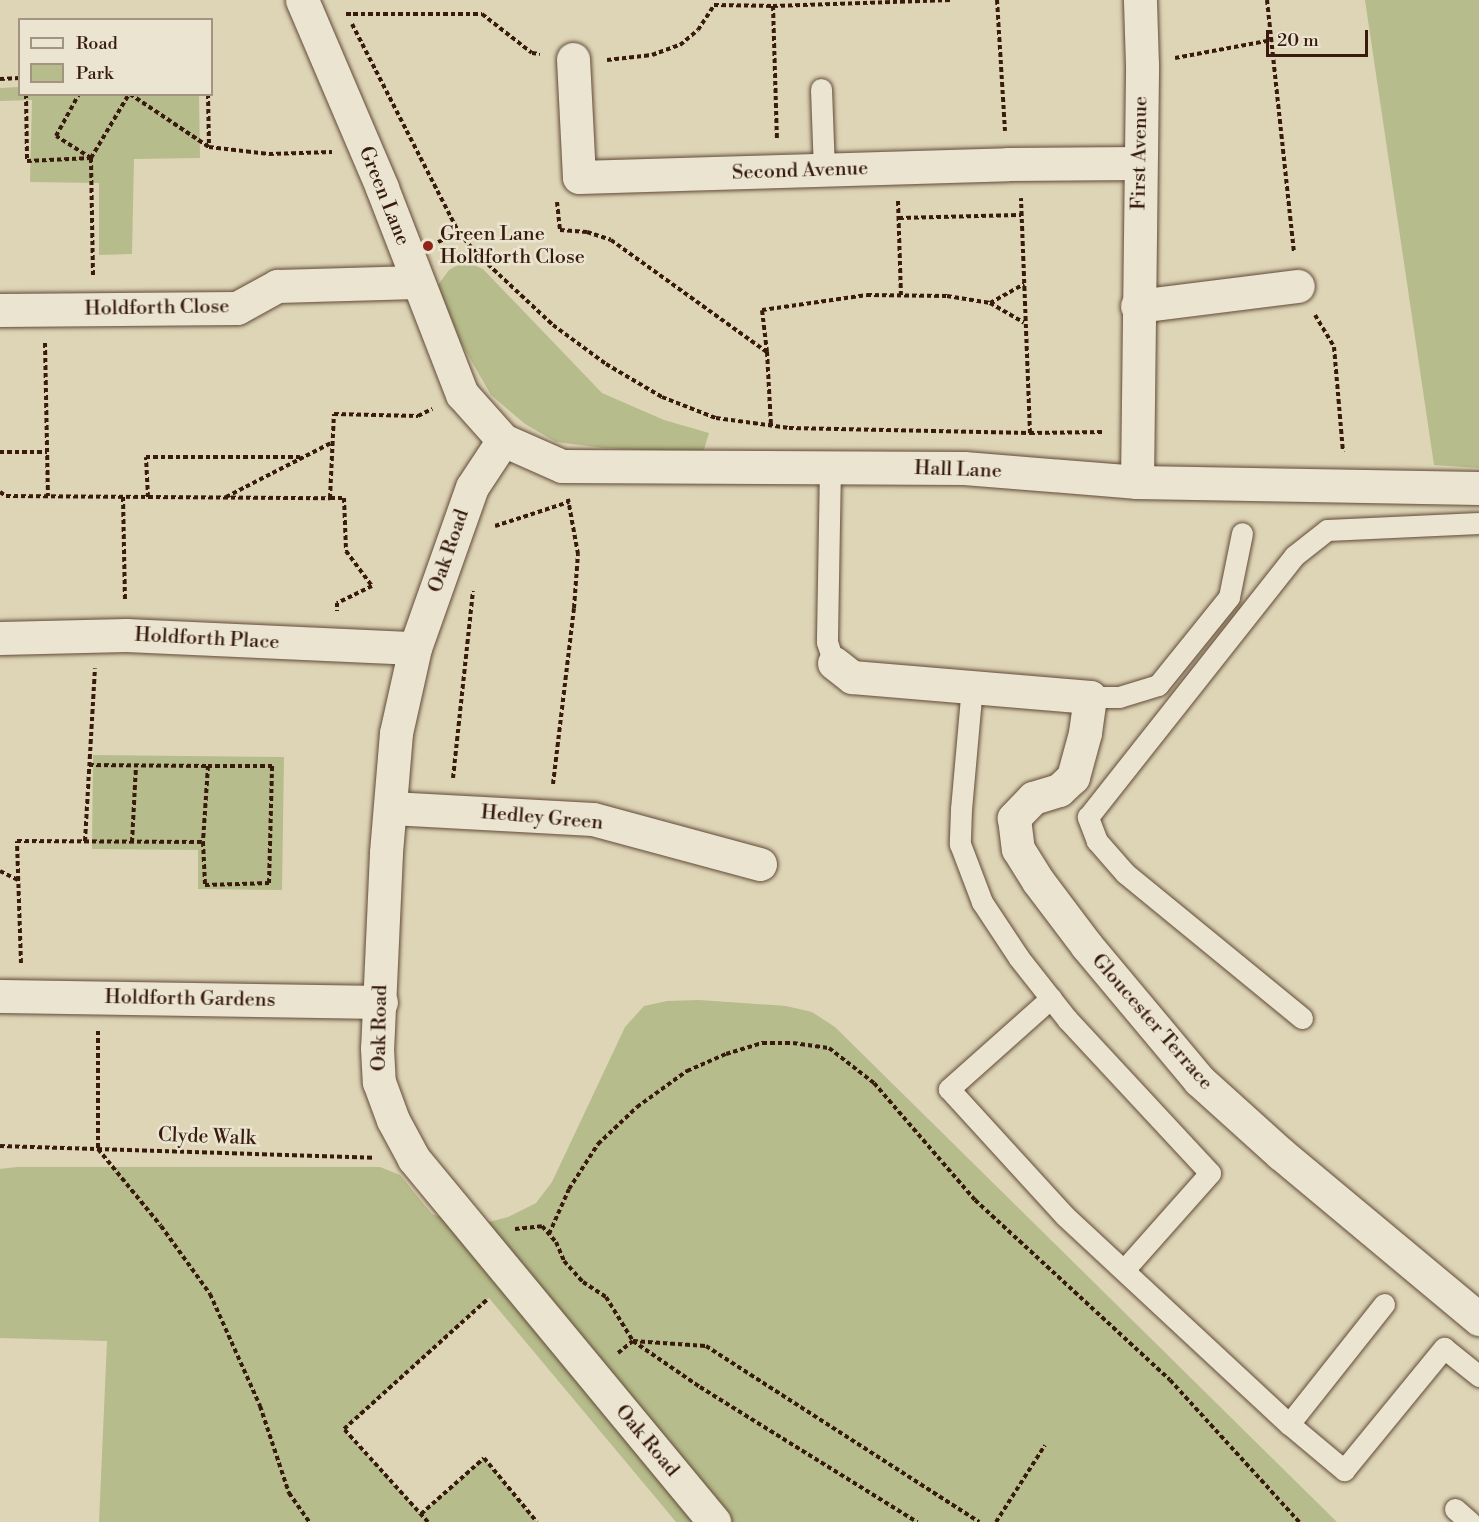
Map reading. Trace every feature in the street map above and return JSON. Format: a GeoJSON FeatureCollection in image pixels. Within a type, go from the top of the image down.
{"type":"FeatureCollection","features":[{"type":"Feature","properties":{"kind":"street","name":"Green Lane"},"geometry":{"type":"LineString","coordinates":[[302,0],[366,151],[462,394]]}},
{"type":"Feature","properties":{"kind":"street","name":"First Avenue"},"geometry":{"type":"LineString","coordinates":[[1137,482],[1137,306],[1142,65],[1140,0]]}},
{"type":"Feature","properties":{"kind":"street","name":"Second Avenue"},"geometry":{"type":"LineString","coordinates":[[573,59],[579,177],[1014,164],[1139,163]]}},
{"type":"Feature","properties":{"kind":"street","name":"Holdforth Close"},"geometry":{"type":"LineString","coordinates":[[0,310],[237,308],[277,286],[417,282]]}},
{"type":"Feature","properties":{"kind":"street"},"geometry":{"type":"LineString","coordinates":[[1137,306],[1298,286]]}},
{"type":"Feature","properties":{"kind":"street","name":"Hall Lane"},"geometry":{"type":"LineString","coordinates":[[462,394],[503,440],[562,466],[964,468],[1137,482],[1479,488]]}},
{"type":"Feature","properties":{"kind":"street","name":"Oak Road"},"geometry":{"type":"LineString","coordinates":[[503,440],[472,487],[415,648],[396,733],[386,853],[381,1002],[377,1048],[379,1082],[393,1120],[414,1159],[714,1522]]}},
{"type":"Feature","properties":{"kind":"street","name":"Holdforth Place"},"geometry":{"type":"LineString","coordinates":[[0,638],[111,636],[415,648]]}},
{"type":"Feature","properties":{"kind":"street"},"geometry":{"type":"LineString","coordinates":[[834,663],[852,676],[1090,697]]}},
{"type":"Feature","properties":{"kind":"street","name":"Gloucester Terrace"},"geometry":{"type":"LineString","coordinates":[[1090,697],[1085,733],[1073,777],[1059,790],[1033,798],[1014,818],[1018,849],[1028,865],[1087,946],[1199,1080],[1281,1154],[1479,1319]]}},
{"type":"Feature","properties":{"kind":"street","name":"Hedley Green"},"geometry":{"type":"LineString","coordinates":[[391,807],[593,819],[760,864]]}},
{"type":"Feature","properties":{"kind":"street","name":"Holdforth Gardens"},"geometry":{"type":"LineString","coordinates":[[11,996],[381,1002]]}},
{"type":"Feature","properties":{"kind":"lane"},"geometry":{"type":"LineString","coordinates":[[822,89],[824,170]]}},
{"type":"Feature","properties":{"kind":"lane"},"geometry":{"type":"LineString","coordinates":[[830,466],[827,642],[834,663]]}},
{"type":"Feature","properties":{"kind":"lane"},"geometry":{"type":"LineString","coordinates":[[1302,1018],[1125,873],[1097,841],[1088,817],[1294,556],[1327,530],[1479,523]]}},
{"type":"Feature","properties":{"kind":"lane"},"geometry":{"type":"LineString","coordinates":[[1090,697],[1119,697],[1158,685],[1229,597],[1242,533]]}},
{"type":"Feature","properties":{"kind":"lane"},"geometry":{"type":"LineString","coordinates":[[972,686],[960,844],[982,902],[1019,958],[1051,998],[1210,1173],[1125,1270]]}},
{"type":"Feature","properties":{"kind":"lane"},"geometry":{"type":"LineString","coordinates":[[1051,998],[949,1089],[1065,1216],[1289,1424],[1344,1470],[1444,1348],[1479,1376]]}},
{"type":"Feature","properties":{"kind":"lane"},"geometry":{"type":"LineString","coordinates":[[1289,1424],[1384,1304]]}},
{"type":"Feature","properties":{"kind":"path"},"geometry":{"type":"LineString","coordinates":[[346,14],[482,14],[532,53],[573,59],[606,60],[652,55],[680,45],[698,30],[714,5],[773,6],[951,0]]}},
{"type":"Feature","properties":{"kind":"path"},"geometry":{"type":"LineString","coordinates":[[997,0],[1021,215],[1030,433]]}},
{"type":"Feature","properties":{"kind":"path"},"geometry":{"type":"LineString","coordinates":[[1267,0],[1298,286],[1334,347],[1346,486]]}},
{"type":"Feature","properties":{"kind":"path"},"geometry":{"type":"LineString","coordinates":[[773,6],[778,171]]}},
{"type":"Feature","properties":{"kind":"path"},"geometry":{"type":"LineString","coordinates":[[342,7],[459,233],[477,254],[553,325],[625,375],[662,397],[716,418],[771,425],[1030,433],[1136,432]]}},
{"type":"Feature","properties":{"kind":"path"},"geometry":{"type":"LineString","coordinates":[[1142,65],[1272,40]]}},
{"type":"Feature","properties":{"kind":"path"},"geometry":{"type":"LineString","coordinates":[[0,78],[18,78]]}},
{"type":"Feature","properties":{"kind":"path"},"geometry":{"type":"LineString","coordinates":[[26,96],[27,161],[91,158]]}},
{"type":"Feature","properties":{"kind":"path"},"geometry":{"type":"LineString","coordinates":[[78,96],[56,136],[91,158]]}},
{"type":"Feature","properties":{"kind":"path"},"geometry":{"type":"LineString","coordinates":[[93,309],[91,158],[128,96]]}},
{"type":"Feature","properties":{"kind":"path"},"geometry":{"type":"LineString","coordinates":[[132,96],[209,147],[269,154],[366,151]]}},
{"type":"Feature","properties":{"kind":"path"},"geometry":{"type":"LineString","coordinates":[[208,96],[209,147]]}},
{"type":"Feature","properties":{"kind":"path"},"geometry":{"type":"LineString","coordinates":[[894,168],[899,218],[901,295]]}},
{"type":"Feature","properties":{"kind":"path"},"geometry":{"type":"LineString","coordinates":[[557,197],[560,230],[587,232],[611,240],[767,352]]}},
{"type":"Feature","properties":{"kind":"path"},"geometry":{"type":"LineString","coordinates":[[899,218],[1021,215]]}},
{"type":"Feature","properties":{"kind":"path"},"geometry":{"type":"LineString","coordinates":[[990,303],[1024,284]]}},
{"type":"Feature","properties":{"kind":"path"},"geometry":{"type":"LineString","coordinates":[[771,425],[762,310],[867,295],[948,296],[990,303],[1025,323]]}},
{"type":"Feature","properties":{"kind":"path"},"geometry":{"type":"LineString","coordinates":[[44,310],[48,496]]}},
{"type":"Feature","properties":{"kind":"path"},"geometry":{"type":"LineString","coordinates":[[330,498],[334,414],[418,416],[462,394]]}},
{"type":"Feature","properties":{"kind":"path"},"geometry":{"type":"LineString","coordinates":[[226,497],[333,442]]}},
{"type":"Feature","properties":{"kind":"path"},"geometry":{"type":"LineString","coordinates":[[0,452],[48,452]]}},
{"type":"Feature","properties":{"kind":"path"},"geometry":{"type":"LineString","coordinates":[[148,497],[146,457],[303,457]]}},
{"type":"Feature","properties":{"kind":"path"},"geometry":{"type":"LineString","coordinates":[[549,816],[578,554],[562,466]]}},
{"type":"Feature","properties":{"kind":"path"},"geometry":{"type":"LineString","coordinates":[[0,492],[6,496],[344,498],[346,551],[372,586],[337,603],[338,645]]}},
{"type":"Feature","properties":{"kind":"path"},"geometry":{"type":"LineString","coordinates":[[86,842],[89,765],[111,636],[123,497]]}},
{"type":"Feature","properties":{"kind":"path"},"geometry":{"type":"LineString","coordinates":[[454,539],[569,502]]}},
{"type":"Feature","properties":{"kind":"path"},"geometry":{"type":"LineString","coordinates":[[453,778],[473,590]]}},
{"type":"Feature","properties":{"kind":"path"},"geometry":{"type":"LineString","coordinates":[[89,765],[272,766],[269,883],[205,885],[203,842],[208,766]]}},
{"type":"Feature","properties":{"kind":"path"},"geometry":{"type":"LineString","coordinates":[[132,842],[136,765]]}},
{"type":"Feature","properties":{"kind":"path"},"geometry":{"type":"LineString","coordinates":[[11,996],[18,841],[203,842]]}},
{"type":"Feature","properties":{"kind":"path"},"geometry":{"type":"LineString","coordinates":[[0,871],[18,880]]}},
{"type":"Feature","properties":{"kind":"path"},"geometry":{"type":"LineString","coordinates":[[97,997],[98,1149],[161,1226],[210,1294],[260,1406],[289,1493],[309,1522]]}},
{"type":"Feature","properties":{"kind":"path"},"geometry":{"type":"LineString","coordinates":[[549,1233],[569,1190],[598,1144],[637,1107],[687,1071],[726,1054],[763,1043],[793,1043],[829,1048],[874,1083],[975,1200],[1170,1380],[1299,1522]]}},
{"type":"Feature","properties":{"kind":"path","name":"Clyde Walk"},"geometry":{"type":"LineString","coordinates":[[0,1146],[414,1159]]}},
{"type":"Feature","properties":{"kind":"path"},"geometry":{"type":"LineString","coordinates":[[475,1233],[542,1226],[556,1242],[564,1261],[583,1282],[606,1297],[633,1341],[710,1393],[917,1522]]}},
{"type":"Feature","properties":{"kind":"path"},"geometry":{"type":"LineString","coordinates":[[428,1522],[344,1429],[511,1277]]}},
{"type":"Feature","properties":{"kind":"path"},"geometry":{"type":"LineString","coordinates":[[633,1341],[706,1346],[979,1522]]}},
{"type":"Feature","properties":{"kind":"path"},"geometry":{"type":"LineString","coordinates":[[996,1522],[1045,1445]]}},
{"type":"Feature","properties":{"kind":"path"},"geometry":{"type":"LineString","coordinates":[[421,1514],[484,1458],[537,1522]]}},
{"type":"Feature","properties":{"kind":"green space"},"geometry":{"type":"Polygon","coordinates":[[[1365,0],[1479,0],[1479,468],[1434,465],[1365,0]]]}},
{"type":"Feature","properties":{"kind":"green space"},"geometry":{"type":"Polygon","coordinates":[[[18,87],[18,96],[199,96],[200,158],[134,159],[132,254],[99,255],[99,183],[30,182],[32,100],[0,101],[0,88],[18,87]]]}},
{"type":"Feature","properties":{"kind":"green space"},"geometry":{"type":"Polygon","coordinates":[[[465,261],[483,269],[602,393],[664,420],[709,433],[703,453],[603,448],[556,442],[525,424],[491,395],[460,341],[438,285],[449,270],[465,261]]]}},
{"type":"Feature","properties":{"kind":"green space"},"geometry":{"type":"Polygon","coordinates":[[[93,755],[284,757],[282,890],[198,889],[198,850],[92,849],[93,755]]]}},
{"type":"Feature","properties":{"kind":"green space"},"geometry":{"type":"Polygon","coordinates":[[[699,1000],[786,1006],[812,1012],[835,1027],[1337,1522],[676,1522],[489,1298],[344,1430],[421,1514],[484,1458],[537,1522],[99,1522],[107,1341],[0,1338],[0,1169],[17,1167],[380,1167],[400,1175],[432,1214],[453,1221],[477,1225],[508,1217],[536,1203],[552,1182],[625,1027],[644,1006],[667,1001],[699,1000]]]}},
{"type":"Feature","properties":{"kind":"place","name":"Green Lane Holdforth Close"},"geometry":{"type":"Point","coordinates":[428,246]}}]}
